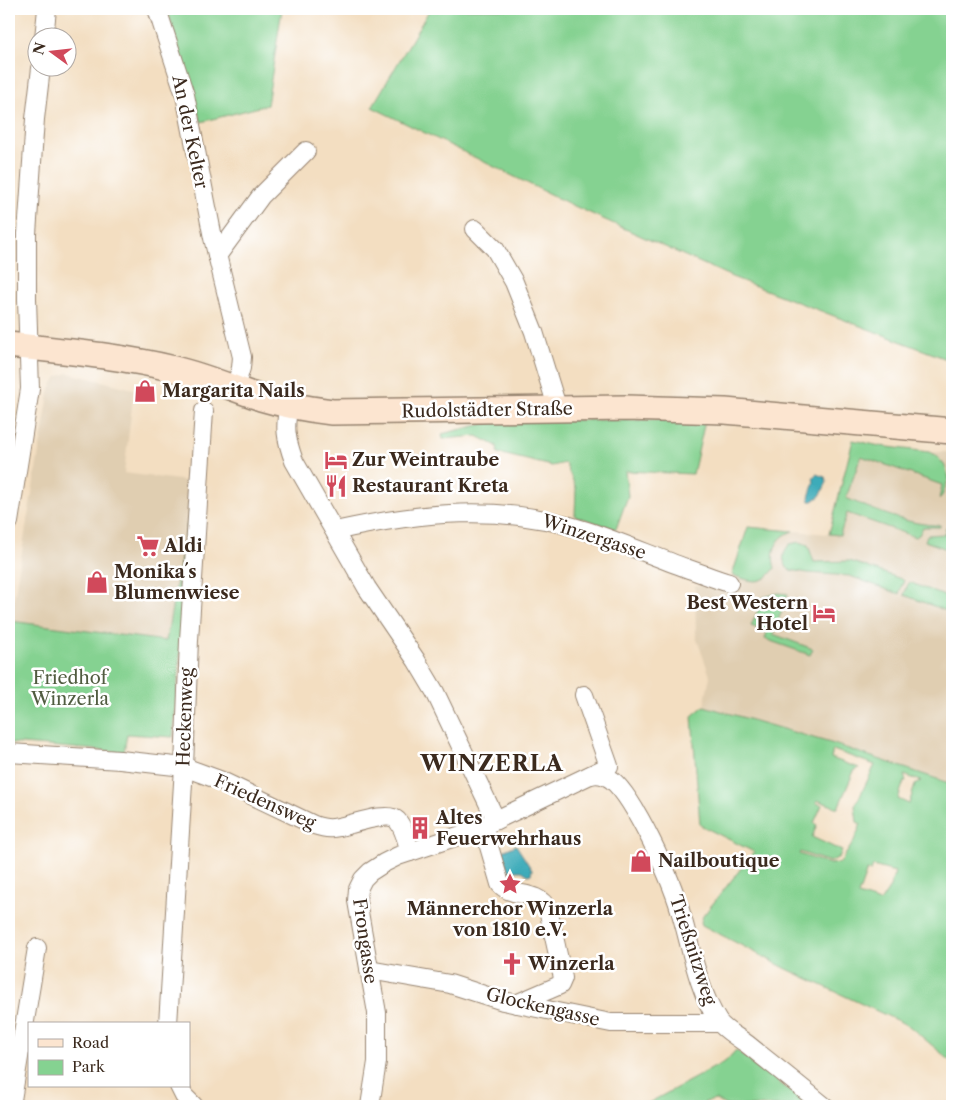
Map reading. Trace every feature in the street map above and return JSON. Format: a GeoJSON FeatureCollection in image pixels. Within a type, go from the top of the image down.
{"type":"FeatureCollection","features":[{"type":"Feature","properties":{"kind":"street"},"geometry":{"type":"LineString","coordinates":[[45,28],[47,9]]}},
{"type":"Feature","properties":{"kind":"street","name":"An der Kelter"},"geometry":{"type":"LineString","coordinates":[[157,9],[185,95],[217,256],[242,357],[242,368],[235,388]]}},
{"type":"Feature","properties":{"kind":"street"},"geometry":{"type":"LineString","coordinates":[[9,522],[29,399],[19,346],[27,300],[27,234],[40,78]]}},
{"type":"Feature","properties":{"kind":"street"},"geometry":{"type":"LineString","coordinates":[[217,256],[260,196],[306,151]]}},
{"type":"Feature","properties":{"kind":"street"},"geometry":{"type":"LineString","coordinates":[[475,229],[495,249],[514,282],[534,332],[558,410]]}},
{"type":"Feature","properties":{"kind":"street","name":"Rudolstädter Straße"},"geometry":{"type":"LineString","coordinates":[[19,346],[72,351],[176,369],[289,405],[332,412],[626,408],[725,411],[952,431]]}},
{"type":"Feature","properties":{"kind":"street"},"geometry":{"type":"LineString","coordinates":[[289,405],[285,422],[286,439],[305,480],[367,588],[416,660],[435,692],[490,823],[500,884],[508,890],[537,897],[548,909],[563,978],[560,986],[516,1004]]}},
{"type":"Feature","properties":{"kind":"street","name":"Heckenweg"},"geometry":{"type":"LineString","coordinates":[[168,1022],[184,767],[189,640],[204,411]]}},
{"type":"Feature","properties":{"kind":"street","name":"Winzergasse"},"geometry":{"type":"LineString","coordinates":[[335,531],[372,522],[422,515],[484,512],[512,514],[588,531],[729,583]]}},
{"type":"Feature","properties":{"kind":"street"},"geometry":{"type":"LineString","coordinates":[[490,823],[609,766],[584,695]]}},
{"type":"Feature","properties":{"kind":"street","name":"Friedensweg"},"geometry":{"type":"LineString","coordinates":[[9,752],[120,760],[184,767],[222,781],[321,827],[335,828],[392,817],[398,822],[410,852]]}},
{"type":"Feature","properties":{"kind":"street","name":"Trießnitzweg"},"geometry":{"type":"LineString","coordinates":[[590,775],[602,774],[617,785],[648,836],[669,879],[704,990],[719,1023],[824,1106]]}},
{"type":"Feature","properties":{"kind":"street","name":"Frongasse"},"geometry":{"type":"LineString","coordinates":[[370,1106],[377,1062],[377,1024],[357,901],[358,889],[361,882],[370,872],[391,860],[473,831],[490,823]]}},
{"type":"Feature","properties":{"kind":"street"},"geometry":{"type":"LineString","coordinates":[[11,1106],[37,948]]}},
{"type":"Feature","properties":{"kind":"street","name":"Glockengasse"},"geometry":{"type":"LineString","coordinates":[[369,970],[460,986],[494,999],[620,1024],[719,1023]]}},
{"type":"Feature","properties":{"kind":"street"},"geometry":{"type":"LineString","coordinates":[[181,1088],[184,1096],[194,1106]]}},
{"type":"Feature","properties":{"kind":"shaded area"},"geometry":{"type":"Polygon","coordinates":[[[68,373],[134,389],[124,473],[195,482],[166,641],[10,621],[50,388],[57,377],[68,373]]]}},
{"type":"Feature","properties":{"kind":"shaded area","name":"Best Western Hotel"},"geometry":{"type":"Polygon","coordinates":[[[853,440],[880,446],[928,452],[952,452],[952,784],[834,744],[704,706],[710,676],[696,637],[695,585],[727,590],[748,527],[829,534],[853,440]]]}},
{"type":"Feature","properties":{"kind":"green space"},"geometry":{"type":"Polygon","coordinates":[[[167,9],[282,9],[267,105],[201,122],[167,9]]]}},
{"type":"Feature","properties":{"kind":"green space"},"geometry":{"type":"Polygon","coordinates":[[[430,9],[952,9],[952,361],[732,277],[572,205],[372,107],[430,9]]]}},
{"type":"Feature","properties":{"kind":"green space"},"geometry":{"type":"Polygon","coordinates":[[[500,420],[705,421],[693,474],[625,471],[628,496],[616,529],[575,516],[576,488],[565,463],[552,466],[498,453],[497,446],[477,436],[443,439],[442,434],[500,420]]]}},
{"type":"Feature","properties":{"kind":"green space"},"geometry":{"type":"Polygon","coordinates":[[[853,440],[880,446],[929,452],[936,455],[945,466],[949,478],[939,499],[942,485],[861,456],[846,498],[892,516],[917,523],[940,525],[940,527],[923,527],[919,535],[915,537],[847,513],[840,535],[829,534],[853,440]]]}},
{"type":"Feature","properties":{"kind":"green space","name":"Friedhof Winzerla"},"geometry":{"type":"Polygon","coordinates":[[[195,482],[173,737],[127,734],[124,752],[9,743],[10,621],[166,641],[195,482]]]}},
{"type":"Feature","properties":{"kind":"green space"},"geometry":{"type":"Polygon","coordinates":[[[952,526],[952,551],[925,541],[927,535],[945,534],[946,527],[952,526]]]}},
{"type":"Feature","properties":{"kind":"green space"},"geometry":{"type":"Polygon","coordinates":[[[748,527],[793,531],[782,537],[776,546],[773,556],[775,568],[765,578],[756,581],[732,575],[748,527]]]}},
{"type":"Feature","properties":{"kind":"green space"},"geometry":{"type":"Polygon","coordinates":[[[800,542],[808,545],[814,562],[850,561],[904,580],[899,594],[850,576],[790,570],[785,564],[784,554],[790,544],[800,542]]]}},
{"type":"Feature","properties":{"kind":"green space"},"geometry":{"type":"Polygon","coordinates":[[[909,582],[952,599],[952,613],[904,595],[909,582]]]}},
{"type":"Feature","properties":{"kind":"green space"},"geometry":{"type":"Polygon","coordinates":[[[779,593],[788,594],[773,634],[813,649],[810,655],[765,639],[767,632],[751,626],[764,597],[779,593]]]}},
{"type":"Feature","properties":{"kind":"green space"},"geometry":{"type":"Polygon","coordinates":[[[704,706],[834,744],[952,784],[952,1062],[909,1026],[787,969],[702,925],[703,916],[754,852],[700,825],[692,716],[704,706]],[[833,750],[831,758],[859,768],[854,771],[838,808],[817,800],[816,803],[822,805],[814,823],[817,825],[812,837],[842,851],[839,857],[830,862],[800,852],[799,854],[830,864],[840,863],[853,843],[861,824],[857,822],[855,806],[875,765],[833,750]],[[904,775],[906,781],[904,781],[898,799],[909,804],[915,785],[921,781],[904,775]],[[873,866],[871,871],[867,870],[858,895],[880,902],[890,887],[895,872],[873,866]]]}},
{"type":"Feature","properties":{"kind":"green space"},"geometry":{"type":"Polygon","coordinates":[[[736,1050],[810,1106],[727,1106],[716,1100],[705,1102],[704,1106],[643,1106],[726,1061],[736,1050]]]}},
{"type":"Feature","properties":{"kind":"water"},"geometry":{"type":"Polygon","coordinates":[[[816,474],[825,477],[827,482],[820,496],[810,501],[809,497],[814,482],[813,478],[816,474]]]}},
{"type":"Feature","properties":{"kind":"water"},"geometry":{"type":"Polygon","coordinates":[[[516,845],[532,870],[531,874],[528,875],[522,871],[508,871],[503,851],[516,845]]]}},
{"type":"Feature","properties":{"kind":"place","name":"Margarita Nails"},"geometry":{"type":"Point","coordinates":[145,391]}},
{"type":"Feature","properties":{"kind":"place","name":"Zur Weintraube"},"geometry":{"type":"Point","coordinates":[336,460]}},
{"type":"Feature","properties":{"kind":"place","name":"Restaurant Kreta"},"geometry":{"type":"Point","coordinates":[336,486]}},
{"type":"Feature","properties":{"kind":"place","name":"Aldi"},"geometry":{"type":"Point","coordinates":[148,546]}},
{"type":"Feature","properties":{"kind":"place","name":"Monika´s Blumenwiese"},"geometry":{"type":"Point","coordinates":[97,582]}},
{"type":"Feature","properties":{"kind":"place","name":"Best Western Hotel"},"geometry":{"type":"Point","coordinates":[824,613]}},
{"type":"Feature","properties":{"kind":"place","name":"Altes Feuerwehrhaus"},"geometry":{"type":"Point","coordinates":[420,828]}},
{"type":"Feature","properties":{"kind":"place","name":"Nailboutique"},"geometry":{"type":"Point","coordinates":[641,861]}},
{"type":"Feature","properties":{"kind":"place","name":"Männerchor Winzerla von 1810 e.V."},"geometry":{"type":"Point","coordinates":[510,884]}},
{"type":"Feature","properties":{"kind":"place","name":"Winzerla"},"geometry":{"type":"Point","coordinates":[512,964]}},
{"type":"Feature","properties":{"kind":"district","name":"WINZERLA"},"geometry":{"type":"Point","coordinates":[492,763]}}]}
